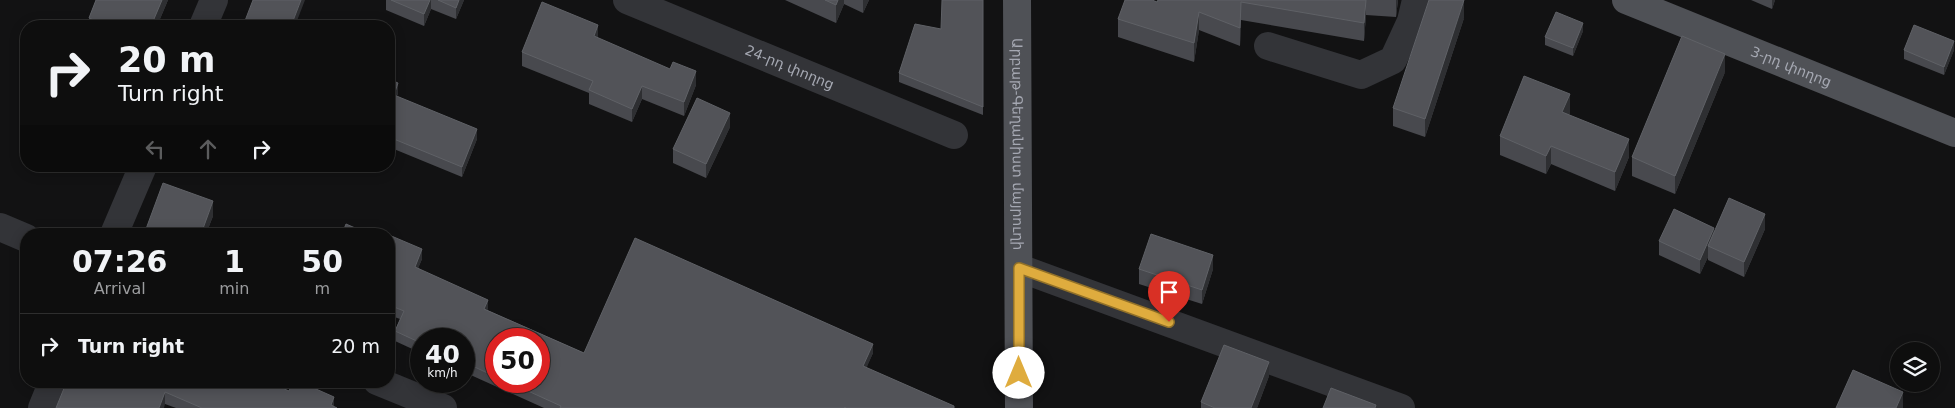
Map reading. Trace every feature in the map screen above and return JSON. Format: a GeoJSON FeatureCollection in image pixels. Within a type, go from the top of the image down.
{"type":"FeatureCollection","features":[{"type":"Feature","properties":{"kind":"main road","name":"Արբաթ-Գեղանիստ մայրուղի"},"geometry":{"type":"LineString","coordinates":[[1017,0],[1019,408]]}},
{"type":"Feature","properties":{"kind":"main road","name":"3-րդ փողոց"},"geometry":{"type":"LineString","coordinates":[[1626,0],[1664,7],[1955,133]]}},
{"type":"Feature","properties":{"kind":"street"},"geometry":{"type":"LineString","coordinates":[[206,20],[214,0]]}},
{"type":"Feature","properties":{"kind":"street","name":"24-րդ փողոց"},"geometry":{"type":"LineString","coordinates":[[627,0],[954,135]]}},
{"type":"Feature","properties":{"kind":"street"},"geometry":{"type":"LineString","coordinates":[[1268,46],[1361,75],[1393,60],[1411,21],[1416,0]]}},
{"type":"Feature","properties":{"kind":"street"},"geometry":{"type":"LineString","coordinates":[[117,228],[140,172]]}},
{"type":"Feature","properties":{"kind":"street"},"geometry":{"type":"LineString","coordinates":[[0,227],[20,235]]}},
{"type":"Feature","properties":{"kind":"street"},"geometry":{"type":"LineString","coordinates":[[1019,268],[1401,408]]}},
{"type":"Feature","properties":{"kind":"street"},"geometry":{"type":"LineString","coordinates":[[42,408],[50,388]]}},
{"type":"Feature","properties":{"kind":"street"},"geometry":{"type":"LineString","coordinates":[[395,388],[443,408]]}},
{"type":"Feature","properties":{"kind":"building"},"geometry":{"type":"Polygon","coordinates":[[[96,0],[162,0],[154,20],[94,20],[89,18],[96,0]]]}},
{"type":"Feature","properties":{"kind":"building"},"geometry":{"type":"Polygon","coordinates":[[[253,0],[301,0],[293,20],[245,20],[253,0]]]}},
{"type":"Feature","properties":{"kind":"building"},"geometry":{"type":"Polygon","coordinates":[[[391,0],[430,0],[424,14],[391,0]]]}},
{"type":"Feature","properties":{"kind":"building"},"geometry":{"type":"Polygon","coordinates":[[[438,0],[459,0],[456,8],[438,0]]]}},
{"type":"Feature","properties":{"kind":"building"},"geometry":{"type":"Polygon","coordinates":[[[825,0],[838,0],[836,5],[825,0]]]}},
{"type":"Feature","properties":{"kind":"building"},"geometry":{"type":"Polygon","coordinates":[[[942,0],[983,0],[983,107],[899,73],[915,24],[941,29],[942,0]]]}},
{"type":"Feature","properties":{"kind":"building"},"geometry":{"type":"Polygon","coordinates":[[[1125,0],[1152,0],[1157,2],[1158,0],[1366,0],[1364,23],[1241,2],[1240,28],[1199,12],[1194,43],[1118,19],[1125,0]]]}},
{"type":"Feature","properties":{"kind":"building"},"geometry":{"type":"Polygon","coordinates":[[[1429,0],[1464,0],[1425,119],[1393,108],[1429,0]]]}},
{"type":"Feature","properties":{"kind":"building"},"geometry":{"type":"Polygon","coordinates":[[[542,2],[598,25],[594,36],[670,69],[673,62],[696,71],[684,102],[642,86],[632,109],[589,90],[593,81],[522,52],[542,2]]]}},
{"type":"Feature","properties":{"kind":"building"},"geometry":{"type":"Polygon","coordinates":[[[1556,12],[1583,23],[1573,48],[1545,37],[1556,12]]]}},
{"type":"Feature","properties":{"kind":"building"},"geometry":{"type":"Polygon","coordinates":[[[1914,25],[1954,41],[1944,67],[1904,50],[1914,25]]]}},
{"type":"Feature","properties":{"kind":"building"},"geometry":{"type":"Polygon","coordinates":[[[1682,36],[1725,54],[1675,176],[1632,157],[1682,36]]]}},
{"type":"Feature","properties":{"kind":"building"},"geometry":{"type":"Polygon","coordinates":[[[1524,76],[1570,94],[1562,112],[1629,139],[1615,172],[1551,146],[1546,156],[1500,136],[1524,76]]]}},
{"type":"Feature","properties":{"kind":"building"},"geometry":{"type":"Polygon","coordinates":[[[395,95],[477,129],[462,167],[395,139],[395,95]]]}},
{"type":"Feature","properties":{"kind":"building"},"geometry":{"type":"Polygon","coordinates":[[[697,98],[730,113],[706,164],[673,149],[697,98]]]}},
{"type":"Feature","properties":{"kind":"building"},"geometry":{"type":"Polygon","coordinates":[[[163,183],[213,201],[203,228],[146,228],[163,183]]]}},
{"type":"Feature","properties":{"kind":"building"},"geometry":{"type":"Polygon","coordinates":[[[1729,198],[1765,214],[1744,262],[1708,246],[1729,198]]]}},
{"type":"Feature","properties":{"kind":"building"},"geometry":{"type":"Polygon","coordinates":[[[1674,209],[1714,228],[1700,260],[1659,241],[1674,209]]]}},
{"type":"Feature","properties":{"kind":"building"},"geometry":{"type":"Polygon","coordinates":[[[346,224],[355,228],[344,228],[346,224]]]}},
{"type":"Feature","properties":{"kind":"building"},"geometry":{"type":"Polygon","coordinates":[[[1151,234],[1213,255],[1202,290],[1139,269],[1151,234]]]}},
{"type":"Feature","properties":{"kind":"building"},"geometry":{"type":"Polygon","coordinates":[[[395,238],[422,249],[415,267],[488,300],[484,309],[527,328],[485,328],[485,372],[475,367],[475,328],[410,328],[410,338],[395,331],[404,311],[395,307],[395,238]]]}},
{"type":"Feature","properties":{"kind":"building"},"geometry":{"type":"Polygon","coordinates":[[[635,238],[873,344],[863,366],[954,406],[954,408],[560,408],[561,406],[532,393],[550,393],[550,338],[584,353],[635,238]]]}},
{"type":"Feature","properties":{"kind":"building"},"geometry":{"type":"Polygon","coordinates":[[[1224,345],[1269,362],[1251,408],[1215,408],[1201,402],[1224,345]]]}},
{"type":"Feature","properties":{"kind":"building"},"geometry":{"type":"Polygon","coordinates":[[[1853,370],[1890,386],[1890,392],[1903,392],[1896,408],[1836,408],[1853,370]]]}},
{"type":"Feature","properties":{"kind":"building"},"geometry":{"type":"Polygon","coordinates":[[[64,388],[282,388],[289,391],[290,388],[314,388],[334,397],[331,405],[337,408],[202,408],[165,392],[159,408],[56,408],[64,388]]]}},
{"type":"Feature","properties":{"kind":"building"},"geometry":{"type":"Polygon","coordinates":[[[1331,388],[1376,405],[1375,408],[1323,408],[1331,388]]]}},
{"type":"Feature","properties":{"kind":"route"},"geometry":{"type":"LineString","coordinates":[[1019,373],[1019,268],[1169,322]]}}]}
